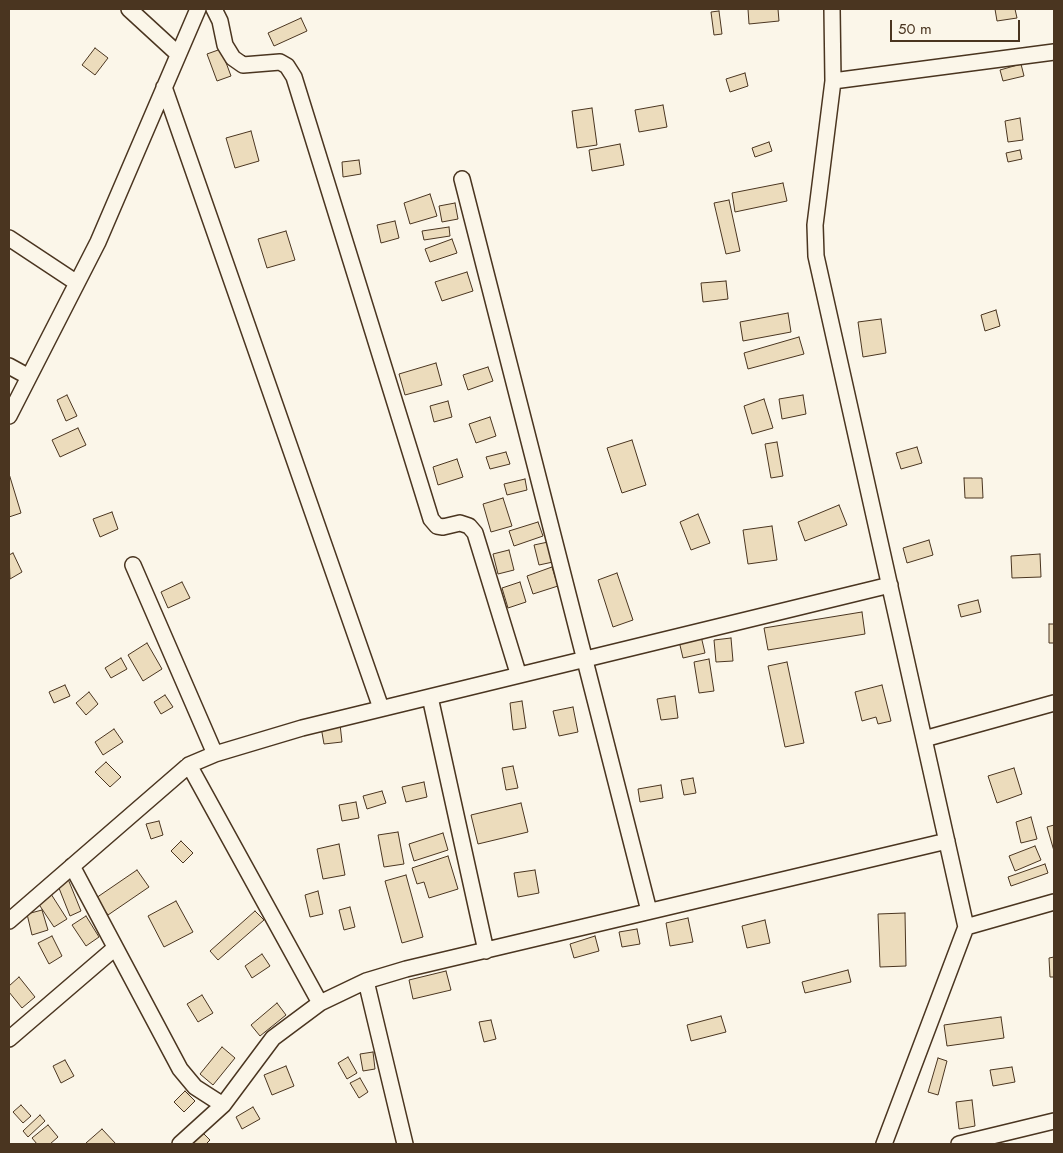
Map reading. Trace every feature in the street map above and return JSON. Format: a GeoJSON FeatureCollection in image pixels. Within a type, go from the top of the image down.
{"type":"FeatureCollection","features":[{"type":"Feature","properties":{"kind":"street"},"geometry":{"type":"LineString","coordinates":[[129,9],[178,54]]}},
{"type":"Feature","properties":{"kind":"street"},"geometry":{"type":"LineString","coordinates":[[9,416],[98,242],[198,9]]}},
{"type":"Feature","properties":{"kind":"street"},"geometry":{"type":"LineString","coordinates":[[214,9],[220,20],[225,45],[233,58],[243,65],[280,62],[287,66],[294,77],[431,519],[437,526],[443,527],[460,523],[469,526],[475,534],[518,673]]}},
{"type":"Feature","properties":{"kind":"street"},"geometry":{"type":"LineString","coordinates":[[832,9],[833,81],[815,225],[816,256],[966,927],[884,1144]]}},
{"type":"Feature","properties":{"kind":"street"},"geometry":{"type":"LineString","coordinates":[[833,81],[1054,52]]}},
{"type":"Feature","properties":{"kind":"street"},"geometry":{"type":"LineString","coordinates":[[164,87],[382,708]]}},
{"type":"Feature","properties":{"kind":"street"},"geometry":{"type":"LineString","coordinates":[[462,180],[649,911]]}},
{"type":"Feature","properties":{"kind":"street"},"geometry":{"type":"LineString","coordinates":[[9,238],[77,283]]}},
{"type":"Feature","properties":{"kind":"street"},"geometry":{"type":"LineString","coordinates":[[9,366],[29,377]]}},
{"type":"Feature","properties":{"kind":"street"},"geometry":{"type":"LineString","coordinates":[[133,565],[215,754]]}},
{"type":"Feature","properties":{"kind":"street"},"geometry":{"type":"LineString","coordinates":[[9,921],[189,765],[215,754],[302,728],[430,697],[518,673],[890,585]]}},
{"type":"Feature","properties":{"kind":"street"},"geometry":{"type":"LineString","coordinates":[[430,697],[486,951]]}},
{"type":"Feature","properties":{"kind":"street"},"geometry":{"type":"LineString","coordinates":[[924,739],[1054,703]]}},
{"type":"Feature","properties":{"kind":"street"},"geometry":{"type":"LineString","coordinates":[[189,765],[320,1003]]}},
{"type":"Feature","properties":{"kind":"street"},"geometry":{"type":"LineString","coordinates":[[180,1144],[224,1105],[273,1038],[320,1003],[366,981],[649,911],[947,841]]}},
{"type":"Feature","properties":{"kind":"street"},"geometry":{"type":"LineString","coordinates":[[72,866],[180,1069],[195,1087],[224,1105]]}},
{"type":"Feature","properties":{"kind":"street"},"geometry":{"type":"LineString","coordinates":[[966,927],[1054,902]]}},
{"type":"Feature","properties":{"kind":"street"},"geometry":{"type":"LineString","coordinates":[[9,1039],[115,948]]}},
{"type":"Feature","properties":{"kind":"street"},"geometry":{"type":"LineString","coordinates":[[366,981],[405,1144]]}},
{"type":"Feature","properties":{"kind":"street"},"geometry":{"type":"LineString","coordinates":[[959,1144],[1054,1121]]}},
{"type":"Feature","properties":{"kind":"building"},"geometry":{"type":"Polygon","coordinates":[[[748,9],[778,9],[779,21],[749,24],[748,9]]]}},
{"type":"Feature","properties":{"kind":"building"},"geometry":{"type":"Polygon","coordinates":[[[995,9],[1015,9],[1017,18],[997,21],[995,9]]]}},
{"type":"Feature","properties":{"kind":"building"},"geometry":{"type":"Polygon","coordinates":[[[719,11],[722,34],[714,35],[711,12],[719,11]]]}},
{"type":"Feature","properties":{"kind":"building"},"geometry":{"type":"Polygon","coordinates":[[[301,18],[307,31],[274,46],[268,33],[301,18]]]}},
{"type":"Feature","properties":{"kind":"building"},"geometry":{"type":"Polygon","coordinates":[[[95,48],[108,58],[95,75],[82,65],[95,48]]]}},
{"type":"Feature","properties":{"kind":"building"},"geometry":{"type":"Polygon","coordinates":[[[221,49],[231,76],[217,81],[207,54],[221,49]]]}},
{"type":"Feature","properties":{"kind":"building"},"geometry":{"type":"Polygon","coordinates":[[[1021,64],[1024,76],[1003,81],[1000,70],[1021,64]]]}},
{"type":"Feature","properties":{"kind":"building"},"geometry":{"type":"Polygon","coordinates":[[[745,73],[748,86],[730,92],[726,79],[745,73]]]}},
{"type":"Feature","properties":{"kind":"building"},"geometry":{"type":"Polygon","coordinates":[[[663,105],[667,127],[639,132],[635,110],[663,105]]]}},
{"type":"Feature","properties":{"kind":"building"},"geometry":{"type":"Polygon","coordinates":[[[592,108],[597,145],[577,148],[572,111],[592,108]]]}},
{"type":"Feature","properties":{"kind":"building"},"geometry":{"type":"Polygon","coordinates":[[[1020,118],[1023,140],[1008,142],[1005,121],[1020,118]]]}},
{"type":"Feature","properties":{"kind":"building"},"geometry":{"type":"Polygon","coordinates":[[[251,131],[259,161],[235,168],[226,138],[251,131]]]}},
{"type":"Feature","properties":{"kind":"building"},"geometry":{"type":"Polygon","coordinates":[[[769,142],[772,151],[755,157],[752,148],[769,142]]]}},
{"type":"Feature","properties":{"kind":"building"},"geometry":{"type":"Polygon","coordinates":[[[620,144],[624,165],[592,171],[589,150],[620,144]]]}},
{"type":"Feature","properties":{"kind":"building"},"geometry":{"type":"Polygon","coordinates":[[[1020,150],[1022,159],[1008,162],[1006,153],[1020,150]]]}},
{"type":"Feature","properties":{"kind":"building"},"geometry":{"type":"Polygon","coordinates":[[[359,160],[361,174],[343,177],[342,162],[359,160]]]}},
{"type":"Feature","properties":{"kind":"building"},"geometry":{"type":"Polygon","coordinates":[[[783,183],[787,201],[735,212],[732,193],[783,183]]]}},
{"type":"Feature","properties":{"kind":"building"},"geometry":{"type":"Polygon","coordinates":[[[430,194],[437,216],[410,224],[404,203],[430,194]]]}},
{"type":"Feature","properties":{"kind":"building"},"geometry":{"type":"Polygon","coordinates":[[[729,200],[740,251],[726,254],[714,203],[729,200]]]}},
{"type":"Feature","properties":{"kind":"building"},"geometry":{"type":"Polygon","coordinates":[[[455,203],[458,219],[442,222],[439,206],[455,203]]]}},
{"type":"Feature","properties":{"kind":"building"},"geometry":{"type":"Polygon","coordinates":[[[395,221],[399,238],[381,243],[377,225],[395,221]]]}},
{"type":"Feature","properties":{"kind":"building"},"geometry":{"type":"Polygon","coordinates":[[[449,227],[450,236],[424,240],[422,231],[449,227]]]}},
{"type":"Feature","properties":{"kind":"building"},"geometry":{"type":"Polygon","coordinates":[[[286,231],[295,260],[267,268],[258,239],[286,231]]]}},
{"type":"Feature","properties":{"kind":"building"},"geometry":{"type":"Polygon","coordinates":[[[452,239],[457,253],[430,262],[425,249],[452,239]]]}},
{"type":"Feature","properties":{"kind":"building"},"geometry":{"type":"Polygon","coordinates":[[[467,272],[473,291],[442,301],[435,282],[467,272]]]}},
{"type":"Feature","properties":{"kind":"building"},"geometry":{"type":"Polygon","coordinates":[[[726,281],[728,299],[703,302],[701,283],[726,281]]]}},
{"type":"Feature","properties":{"kind":"building"},"geometry":{"type":"Polygon","coordinates":[[[996,310],[1000,326],[985,331],[981,315],[996,310]]]}},
{"type":"Feature","properties":{"kind":"building"},"geometry":{"type":"Polygon","coordinates":[[[788,313],[791,332],[743,341],[740,322],[788,313]]]}},
{"type":"Feature","properties":{"kind":"building"},"geometry":{"type":"Polygon","coordinates":[[[881,319],[886,353],[863,357],[858,322],[881,319]]]}},
{"type":"Feature","properties":{"kind":"building"},"geometry":{"type":"Polygon","coordinates":[[[799,337],[804,354],[748,369],[744,353],[799,337]]]}},
{"type":"Feature","properties":{"kind":"building"},"geometry":{"type":"Polygon","coordinates":[[[436,363],[442,385],[405,395],[399,374],[436,363]]]}},
{"type":"Feature","properties":{"kind":"building"},"geometry":{"type":"Polygon","coordinates":[[[488,367],[493,381],[468,390],[463,375],[488,367]]]}},
{"type":"Feature","properties":{"kind":"building"},"geometry":{"type":"Polygon","coordinates":[[[67,395],[77,416],[66,421],[57,400],[67,395]]]}},
{"type":"Feature","properties":{"kind":"building"},"geometry":{"type":"Polygon","coordinates":[[[803,395],[806,414],[782,419],[779,399],[803,395]]]}},
{"type":"Feature","properties":{"kind":"building"},"geometry":{"type":"Polygon","coordinates":[[[764,399],[773,428],[752,434],[744,406],[764,399]]]}},
{"type":"Feature","properties":{"kind":"building"},"geometry":{"type":"Polygon","coordinates":[[[448,401],[452,417],[434,422],[430,406],[448,401]]]}},
{"type":"Feature","properties":{"kind":"building"},"geometry":{"type":"Polygon","coordinates":[[[490,417],[496,436],[476,443],[469,424],[490,417]]]}},
{"type":"Feature","properties":{"kind":"building"},"geometry":{"type":"Polygon","coordinates":[[[78,428],[86,445],[60,457],[52,440],[78,428]]]}},
{"type":"Feature","properties":{"kind":"building"},"geometry":{"type":"Polygon","coordinates":[[[632,440],[646,485],[622,493],[607,448],[632,440]]]}},
{"type":"Feature","properties":{"kind":"building"},"geometry":{"type":"Polygon","coordinates":[[[777,442],[783,476],[771,478],[765,444],[777,442]]]}},
{"type":"Feature","properties":{"kind":"building"},"geometry":{"type":"Polygon","coordinates":[[[917,447],[922,463],[901,469],[896,453],[917,447]]]}},
{"type":"Feature","properties":{"kind":"building"},"geometry":{"type":"Polygon","coordinates":[[[506,452],[510,464],[490,469],[486,457],[506,452]]]}},
{"type":"Feature","properties":{"kind":"building"},"geometry":{"type":"Polygon","coordinates":[[[457,459],[463,477],[438,485],[433,467],[457,459]]]}},
{"type":"Feature","properties":{"kind":"building"},"geometry":{"type":"Polygon","coordinates":[[[9,478],[21,513],[9,517],[9,478]]]}},
{"type":"Feature","properties":{"kind":"building"},"geometry":{"type":"Polygon","coordinates":[[[964,478],[982,478],[983,498],[965,498],[964,478]]]}},
{"type":"Feature","properties":{"kind":"building"},"geometry":{"type":"Polygon","coordinates":[[[525,479],[527,490],[507,495],[504,484],[525,479]]]}},
{"type":"Feature","properties":{"kind":"building"},"geometry":{"type":"Polygon","coordinates":[[[503,498],[512,526],[491,532],[483,504],[503,498]]]}},
{"type":"Feature","properties":{"kind":"building"},"geometry":{"type":"Polygon","coordinates":[[[839,505],[847,525],[805,541],[798,522],[839,505]]]}},
{"type":"Feature","properties":{"kind":"building"},"geometry":{"type":"Polygon","coordinates":[[[112,512],[118,529],[100,537],[93,519],[112,512]]]}},
{"type":"Feature","properties":{"kind":"building"},"geometry":{"type":"Polygon","coordinates":[[[698,514],[710,543],[691,550],[680,522],[698,514]]]}},
{"type":"Feature","properties":{"kind":"building"},"geometry":{"type":"Polygon","coordinates":[[[538,522],[543,536],[514,546],[509,531],[538,522]]]}},
{"type":"Feature","properties":{"kind":"building"},"geometry":{"type":"Polygon","coordinates":[[[772,526],[777,560],[748,564],[743,530],[772,526]]]}},
{"type":"Feature","properties":{"kind":"building"},"geometry":{"type":"Polygon","coordinates":[[[929,540],[933,555],[907,563],[903,548],[929,540]]]}},
{"type":"Feature","properties":{"kind":"building"},"geometry":{"type":"Polygon","coordinates":[[[548,542],[553,562],[539,565],[534,545],[548,542]]]}},
{"type":"Feature","properties":{"kind":"building"},"geometry":{"type":"Polygon","coordinates":[[[509,550],[514,570],[498,574],[493,554],[509,550]]]}},
{"type":"Feature","properties":{"kind":"building"},"geometry":{"type":"Polygon","coordinates":[[[13,553],[22,572],[10,579],[9,555],[13,553]]]}},
{"type":"Feature","properties":{"kind":"building"},"geometry":{"type":"Polygon","coordinates":[[[1040,554],[1041,577],[1012,578],[1011,556],[1040,554]]]}},
{"type":"Feature","properties":{"kind":"building"},"geometry":{"type":"Polygon","coordinates":[[[552,567],[558,586],[533,594],[527,576],[552,567]]]}},
{"type":"Feature","properties":{"kind":"building"},"geometry":{"type":"Polygon","coordinates":[[[617,573],[633,620],[613,627],[598,580],[617,573]]]}},
{"type":"Feature","properties":{"kind":"building"},"geometry":{"type":"Polygon","coordinates":[[[182,582],[190,598],[168,608],[161,592],[182,582]]]}},
{"type":"Feature","properties":{"kind":"building"},"geometry":{"type":"Polygon","coordinates":[[[520,582],[526,602],[508,608],[502,588],[520,582]]]}},
{"type":"Feature","properties":{"kind":"building"},"geometry":{"type":"Polygon","coordinates":[[[978,600],[981,612],[961,617],[958,605],[978,600]]]}},
{"type":"Feature","properties":{"kind":"building"},"geometry":{"type":"Polygon","coordinates":[[[862,612],[865,634],[768,650],[764,628],[862,612]]]}},
{"type":"Feature","properties":{"kind":"building"},"geometry":{"type":"Polygon","coordinates":[[[1049,624],[1054,624],[1054,643],[1049,643],[1049,624]]]}},
{"type":"Feature","properties":{"kind":"building"},"geometry":{"type":"Polygon","coordinates":[[[701,636],[705,653],[683,658],[679,641],[701,636]]]}},
{"type":"Feature","properties":{"kind":"building"},"geometry":{"type":"Polygon","coordinates":[[[731,638],[733,661],[716,662],[714,640],[731,638]]]}},
{"type":"Feature","properties":{"kind":"building"},"geometry":{"type":"Polygon","coordinates":[[[147,643],[162,669],[143,681],[128,655],[147,643]]]}},
{"type":"Feature","properties":{"kind":"building"},"geometry":{"type":"Polygon","coordinates":[[[121,658],[127,669],[111,678],[105,668],[121,658]]]}},
{"type":"Feature","properties":{"kind":"building"},"geometry":{"type":"Polygon","coordinates":[[[709,659],[714,691],[699,693],[694,662],[709,659]]]}},
{"type":"Feature","properties":{"kind":"building"},"geometry":{"type":"Polygon","coordinates":[[[787,662],[804,743],[785,747],[768,666],[787,662]]]}},
{"type":"Feature","properties":{"kind":"building"},"geometry":{"type":"Polygon","coordinates":[[[65,685],[70,696],[54,703],[49,692],[65,685]]]}},
{"type":"Feature","properties":{"kind":"building"},"geometry":{"type":"Polygon","coordinates":[[[882,685],[891,721],[878,724],[876,717],[862,721],[855,692],[882,685]]]}},
{"type":"Feature","properties":{"kind":"building"},"geometry":{"type":"Polygon","coordinates":[[[89,692],[98,704],[86,715],[76,703],[89,692]]]}},
{"type":"Feature","properties":{"kind":"building"},"geometry":{"type":"Polygon","coordinates":[[[165,695],[173,707],[161,714],[154,702],[165,695]]]}},
{"type":"Feature","properties":{"kind":"building"},"geometry":{"type":"Polygon","coordinates":[[[675,696],[678,718],[661,720],[657,699],[675,696]]]}},
{"type":"Feature","properties":{"kind":"building"},"geometry":{"type":"Polygon","coordinates":[[[522,701],[526,728],[513,730],[510,703],[522,701]]]}},
{"type":"Feature","properties":{"kind":"building"},"geometry":{"type":"Polygon","coordinates":[[[573,707],[578,732],[559,736],[553,711],[573,707]]]}},
{"type":"Feature","properties":{"kind":"building"},"geometry":{"type":"Polygon","coordinates":[[[340,724],[342,742],[324,744],[321,727],[340,724]]]}},
{"type":"Feature","properties":{"kind":"building"},"geometry":{"type":"Polygon","coordinates":[[[114,729],[123,742],[103,755],[95,742],[114,729]]]}},
{"type":"Feature","properties":{"kind":"building"},"geometry":{"type":"Polygon","coordinates":[[[106,762],[121,777],[110,787],[95,772],[106,762]]]}},
{"type":"Feature","properties":{"kind":"building"},"geometry":{"type":"Polygon","coordinates":[[[513,766],[518,788],[506,790],[502,768],[513,766]]]}},
{"type":"Feature","properties":{"kind":"building"},"geometry":{"type":"Polygon","coordinates":[[[1014,768],[1022,794],[997,803],[988,776],[1014,768]]]}},
{"type":"Feature","properties":{"kind":"building"},"geometry":{"type":"Polygon","coordinates":[[[693,778],[696,793],[684,795],[681,780],[693,778]]]}},
{"type":"Feature","properties":{"kind":"building"},"geometry":{"type":"Polygon","coordinates":[[[424,782],[427,797],[406,802],[402,787],[424,782]]]}},
{"type":"Feature","properties":{"kind":"building"},"geometry":{"type":"Polygon","coordinates":[[[661,785],[663,798],[640,802],[638,789],[661,785]]]}},
{"type":"Feature","properties":{"kind":"building"},"geometry":{"type":"Polygon","coordinates":[[[382,791],[386,803],[367,809],[363,796],[382,791]]]}},
{"type":"Feature","properties":{"kind":"building"},"geometry":{"type":"Polygon","coordinates":[[[356,802],[359,818],[342,821],[339,805],[356,802]]]}},
{"type":"Feature","properties":{"kind":"building"},"geometry":{"type":"Polygon","coordinates":[[[521,803],[528,832],[478,844],[471,815],[521,803]]]}},
{"type":"Feature","properties":{"kind":"building"},"geometry":{"type":"Polygon","coordinates":[[[1031,817],[1037,839],[1021,843],[1016,822],[1031,817]]]}},
{"type":"Feature","properties":{"kind":"building"},"geometry":{"type":"Polygon","coordinates":[[[159,821],[163,835],[151,839],[146,824],[159,821]]]}},
{"type":"Feature","properties":{"kind":"building"},"geometry":{"type":"Polygon","coordinates":[[[1054,825],[1054,851],[1047,827],[1054,825]]]}},
{"type":"Feature","properties":{"kind":"building"},"geometry":{"type":"Polygon","coordinates":[[[398,832],[404,864],[384,867],[378,835],[398,832]]]}},
{"type":"Feature","properties":{"kind":"building"},"geometry":{"type":"Polygon","coordinates":[[[443,833],[448,850],[414,861],[409,844],[443,833]]]}},
{"type":"Feature","properties":{"kind":"building"},"geometry":{"type":"Polygon","coordinates":[[[181,841],[193,853],[183,863],[171,851],[181,841]]]}},
{"type":"Feature","properties":{"kind":"building"},"geometry":{"type":"Polygon","coordinates":[[[339,844],[345,875],[323,879],[317,849],[339,844]]]}},
{"type":"Feature","properties":{"kind":"building"},"geometry":{"type":"Polygon","coordinates":[[[1035,846],[1041,860],[1015,871],[1009,856],[1035,846]]]}},
{"type":"Feature","properties":{"kind":"building"},"geometry":{"type":"Polygon","coordinates":[[[448,856],[458,889],[429,898],[424,882],[417,884],[412,868],[448,856]]]}},
{"type":"Feature","properties":{"kind":"building"},"geometry":{"type":"Polygon","coordinates":[[[1045,864],[1048,873],[1011,886],[1008,877],[1045,864]]]}},
{"type":"Feature","properties":{"kind":"building"},"geometry":{"type":"Polygon","coordinates":[[[137,870],[149,887],[108,915],[96,898],[137,870]]]}},
{"type":"Feature","properties":{"kind":"building"},"geometry":{"type":"Polygon","coordinates":[[[535,870],[539,893],[518,897],[514,873],[535,870]]]}},
{"type":"Feature","properties":{"kind":"building"},"geometry":{"type":"Polygon","coordinates":[[[406,875],[423,937],[402,943],[385,881],[406,875]]]}},
{"type":"Feature","properties":{"kind":"building"},"geometry":{"type":"Polygon","coordinates":[[[68,879],[81,911],[70,916],[57,883],[68,879]]]}},
{"type":"Feature","properties":{"kind":"building"},"geometry":{"type":"Polygon","coordinates":[[[318,891],[323,914],[310,917],[305,895],[318,891]]]}},
{"type":"Feature","properties":{"kind":"building"},"geometry":{"type":"Polygon","coordinates":[[[51,894],[67,919],[54,927],[38,903],[51,894]]]}},
{"type":"Feature","properties":{"kind":"building"},"geometry":{"type":"Polygon","coordinates":[[[176,901],[193,932],[164,947],[148,916],[176,901]]]}},
{"type":"Feature","properties":{"kind":"building"},"geometry":{"type":"Polygon","coordinates":[[[350,907],[355,927],[344,930],[339,910],[350,907]]]}},
{"type":"Feature","properties":{"kind":"building"},"geometry":{"type":"Polygon","coordinates":[[[42,910],[48,930],[32,935],[27,914],[42,910]]]}},
{"type":"Feature","properties":{"kind":"building"},"geometry":{"type":"Polygon","coordinates":[[[255,911],[264,920],[218,960],[210,951],[255,911]]]}},
{"type":"Feature","properties":{"kind":"building"},"geometry":{"type":"Polygon","coordinates":[[[905,913],[906,966],[880,967],[878,914],[905,913]]]}},
{"type":"Feature","properties":{"kind":"building"},"geometry":{"type":"Polygon","coordinates":[[[86,916],[99,937],[86,946],[72,925],[86,916]]]}},
{"type":"Feature","properties":{"kind":"building"},"geometry":{"type":"Polygon","coordinates":[[[688,918],[693,942],[670,946],[666,923],[688,918]]]}},
{"type":"Feature","properties":{"kind":"building"},"geometry":{"type":"Polygon","coordinates":[[[765,920],[770,943],[747,948],[742,926],[765,920]]]}},
{"type":"Feature","properties":{"kind":"building"},"geometry":{"type":"Polygon","coordinates":[[[637,929],[640,944],[622,947],[619,932],[637,929]]]}},
{"type":"Feature","properties":{"kind":"building"},"geometry":{"type":"Polygon","coordinates":[[[52,936],[62,956],[49,964],[38,943],[52,936]]]}},
{"type":"Feature","properties":{"kind":"building"},"geometry":{"type":"Polygon","coordinates":[[[595,936],[599,951],[574,958],[570,944],[595,936]]]}},
{"type":"Feature","properties":{"kind":"building"},"geometry":{"type":"Polygon","coordinates":[[[262,954],[270,966],[252,978],[245,966],[262,954]]]}},
{"type":"Feature","properties":{"kind":"building"},"geometry":{"type":"Polygon","coordinates":[[[1054,957],[1054,977],[1050,977],[1049,958],[1054,957]]]}},
{"type":"Feature","properties":{"kind":"building"},"geometry":{"type":"Polygon","coordinates":[[[848,970],[851,982],[805,993],[802,982],[848,970]]]}},
{"type":"Feature","properties":{"kind":"building"},"geometry":{"type":"Polygon","coordinates":[[[446,971],[451,990],[413,999],[409,980],[446,971]]]}},
{"type":"Feature","properties":{"kind":"building"},"geometry":{"type":"Polygon","coordinates":[[[19,977],[35,997],[22,1008],[9,992],[9,986],[19,977]]]}},
{"type":"Feature","properties":{"kind":"building"},"geometry":{"type":"Polygon","coordinates":[[[202,995],[213,1013],[198,1022],[187,1004],[202,995]]]}},
{"type":"Feature","properties":{"kind":"building"},"geometry":{"type":"Polygon","coordinates":[[[277,1003],[286,1015],[260,1036],[251,1025],[277,1003]]]}},
{"type":"Feature","properties":{"kind":"building"},"geometry":{"type":"Polygon","coordinates":[[[721,1016],[726,1032],[691,1041],[687,1025],[721,1016]]]}},
{"type":"Feature","properties":{"kind":"building"},"geometry":{"type":"Polygon","coordinates":[[[1001,1017],[1004,1038],[947,1046],[944,1025],[1001,1017]]]}},
{"type":"Feature","properties":{"kind":"building"},"geometry":{"type":"Polygon","coordinates":[[[491,1020],[496,1039],[484,1042],[479,1022],[491,1020]]]}},
{"type":"Feature","properties":{"kind":"building"},"geometry":{"type":"Polygon","coordinates":[[[222,1047],[235,1058],[213,1085],[200,1074],[222,1047]]]}},
{"type":"Feature","properties":{"kind":"building"},"geometry":{"type":"Polygon","coordinates":[[[373,1052],[375,1069],[363,1071],[360,1054],[373,1052]]]}},
{"type":"Feature","properties":{"kind":"building"},"geometry":{"type":"Polygon","coordinates":[[[348,1057],[357,1073],[347,1079],[338,1063],[348,1057]]]}},
{"type":"Feature","properties":{"kind":"building"},"geometry":{"type":"Polygon","coordinates":[[[938,1058],[947,1061],[938,1095],[928,1092],[938,1058]]]}},
{"type":"Feature","properties":{"kind":"building"},"geometry":{"type":"Polygon","coordinates":[[[65,1060],[74,1076],[61,1083],[53,1066],[65,1060]]]}},
{"type":"Feature","properties":{"kind":"building"},"geometry":{"type":"Polygon","coordinates":[[[286,1066],[294,1086],[272,1095],[264,1075],[286,1066]]]}},
{"type":"Feature","properties":{"kind":"building"},"geometry":{"type":"Polygon","coordinates":[[[1012,1067],[1015,1082],[993,1086],[990,1070],[1012,1067]]]}},
{"type":"Feature","properties":{"kind":"building"},"geometry":{"type":"Polygon","coordinates":[[[360,1078],[368,1092],[359,1098],[350,1083],[360,1078]]]}},
{"type":"Feature","properties":{"kind":"building"},"geometry":{"type":"Polygon","coordinates":[[[185,1091],[195,1101],[184,1112],[174,1102],[185,1091]]]}},
{"type":"Feature","properties":{"kind":"building"},"geometry":{"type":"Polygon","coordinates":[[[972,1100],[975,1126],[959,1129],[956,1102],[972,1100]]]}},
{"type":"Feature","properties":{"kind":"building"},"geometry":{"type":"Polygon","coordinates":[[[21,1105],[31,1116],[23,1123],[13,1112],[21,1105]]]}},
{"type":"Feature","properties":{"kind":"building"},"geometry":{"type":"Polygon","coordinates":[[[253,1107],[260,1119],[242,1129],[236,1117],[253,1107]]]}},
{"type":"Feature","properties":{"kind":"building"},"geometry":{"type":"Polygon","coordinates":[[[40,1115],[45,1121],[28,1137],[23,1131],[40,1115]]]}},
{"type":"Feature","properties":{"kind":"building"},"geometry":{"type":"Polygon","coordinates":[[[48,1125],[58,1137],[50,1144],[37,1144],[32,1138],[48,1125]]]}},
{"type":"Feature","properties":{"kind":"building"},"geometry":{"type":"Polygon","coordinates":[[[102,1129],[116,1144],[86,1143],[102,1129]]]}},
{"type":"Feature","properties":{"kind":"building"},"geometry":{"type":"Polygon","coordinates":[[[201,1131],[210,1140],[206,1144],[187,1144],[201,1131]]]}}]}
